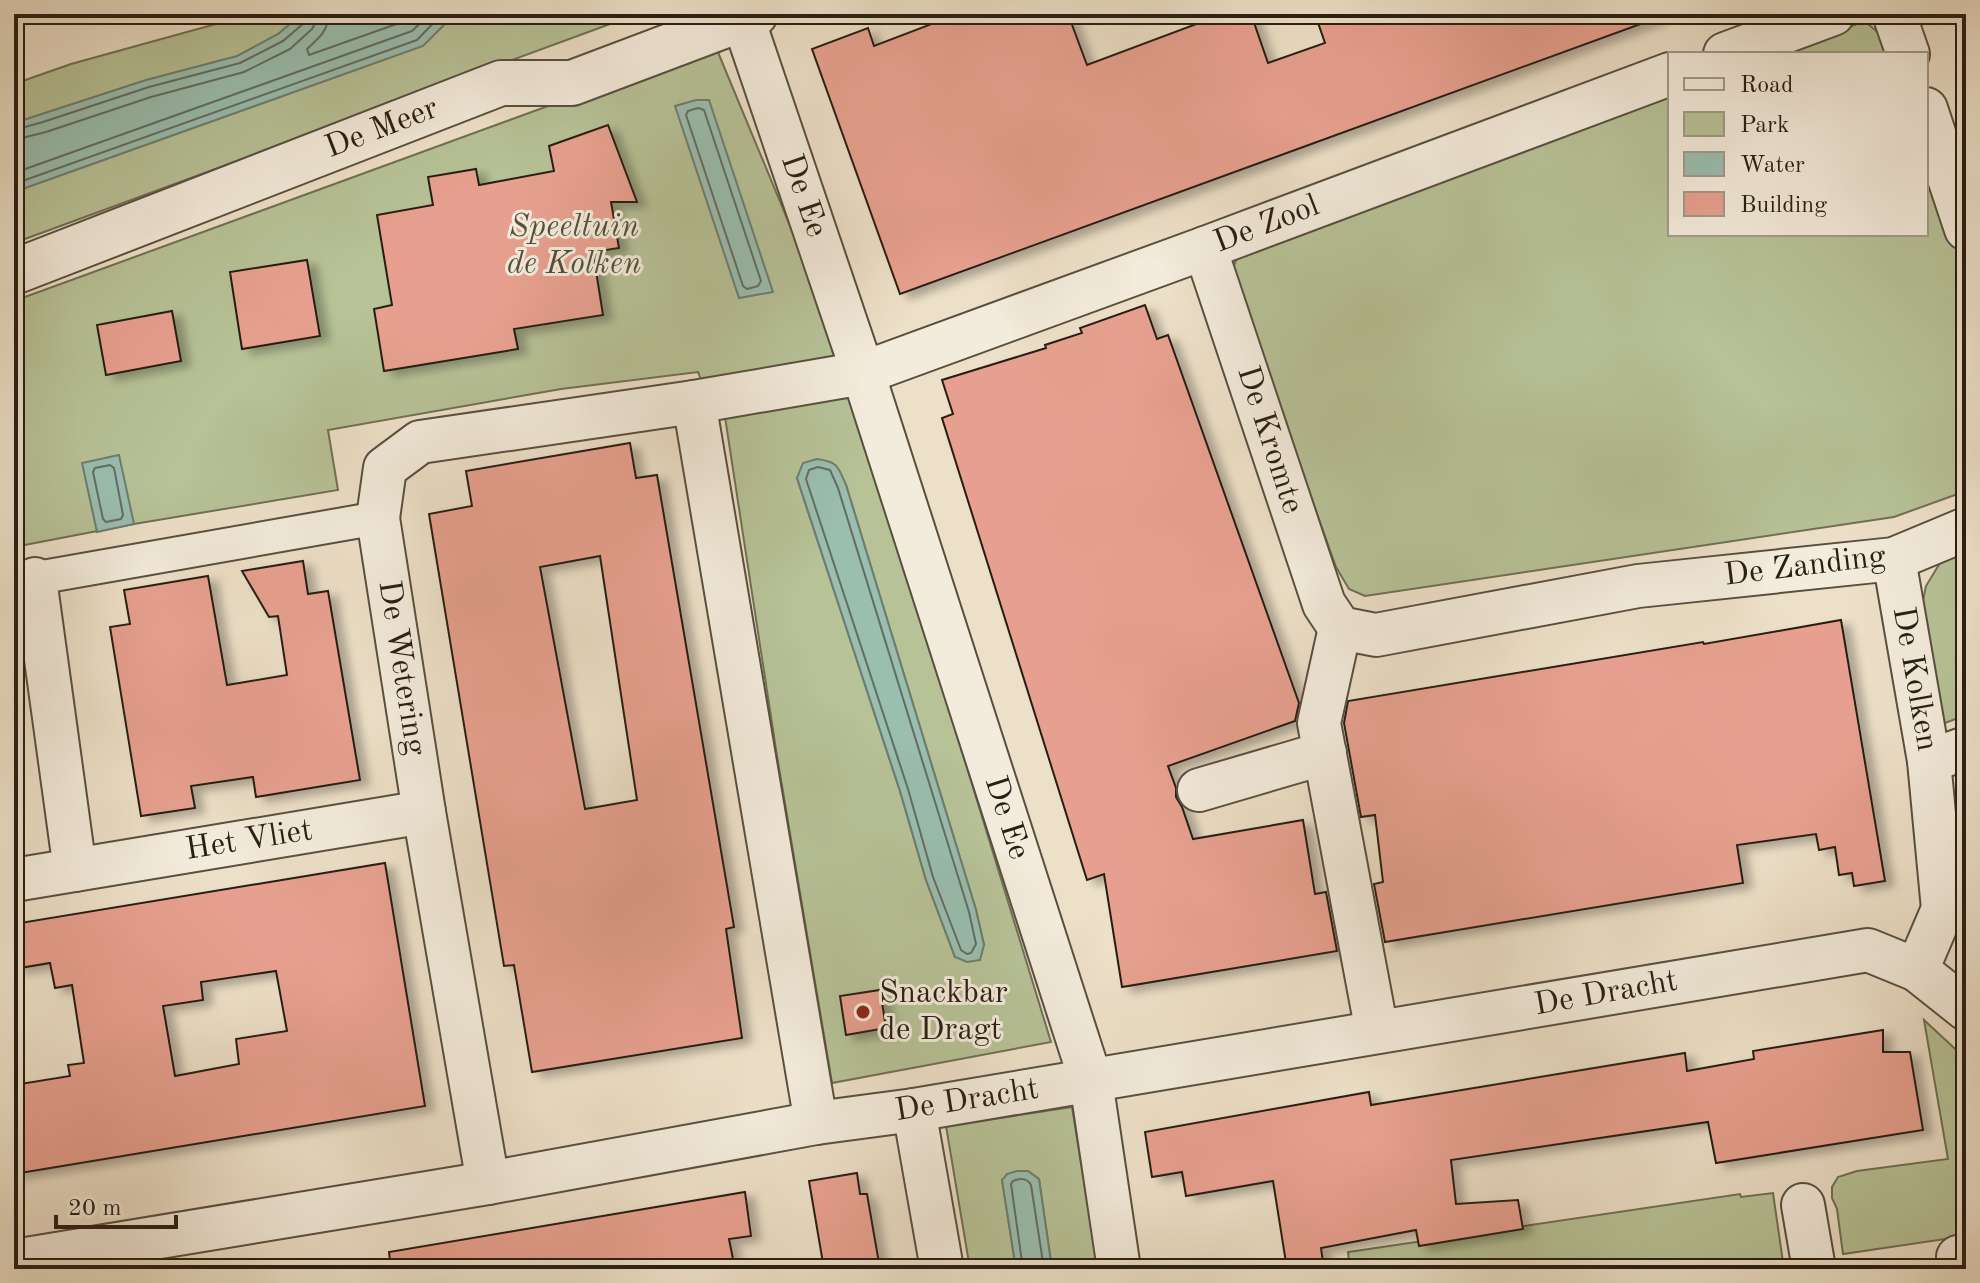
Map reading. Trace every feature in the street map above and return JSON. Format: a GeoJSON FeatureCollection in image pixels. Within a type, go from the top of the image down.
{"type":"FeatureCollection","features":[{"type":"Feature","properties":{"kind":"street"},"geometry":{"type":"LineString","coordinates":[[1730,52],[1833,14]]}},
{"type":"Feature","properties":{"kind":"street"},"geometry":{"type":"LineString","coordinates":[[1894,14],[1907,52]]}},
{"type":"Feature","properties":{"kind":"street","name":"De Meer"},"geometry":{"type":"LineString","coordinates":[[14,272],[501,83],[572,83],[749,17]]}},
{"type":"Feature","properties":{"kind":"street","name":"De Ee"},"geometry":{"type":"LineString","coordinates":[[749,17],[1091,1081],[1119,1269]]}},
{"type":"Feature","properties":{"kind":"street","name":"De Zool"},"geometry":{"type":"LineString","coordinates":[[863,373],[1668,75]]}},
{"type":"Feature","properties":{"kind":"street"},"geometry":{"type":"LineString","coordinates":[[1928,115],[1966,229]]}},
{"type":"Feature","properties":{"kind":"street","name":"De Kromte"},"geometry":{"type":"LineString","coordinates":[[1205,248],[1324,604],[1340,628]]}},
{"type":"Feature","properties":{"kind":"street"},"geometry":{"type":"LineString","coordinates":[[816,1123],[694,402],[863,373]]}},
{"type":"Feature","properties":{"kind":"street","name":"De Wetering"},"geometry":{"type":"LineString","coordinates":[[488,1183],[424,812],[378,518],[385,468],[420,442],[694,402]]}},
{"type":"Feature","properties":{"kind":"street"},"geometry":{"type":"LineString","coordinates":[[75,870],[25,581],[378,518]]}},
{"type":"Feature","properties":{"kind":"street","name":"De Zanding"},"geometry":{"type":"LineString","coordinates":[[1340,628],[1376,635],[1638,586],[1894,559],[1966,529]]}},
{"type":"Feature","properties":{"kind":"street","name":"De Kolken"},"geometry":{"type":"LineString","coordinates":[[1894,559],[1947,754],[1943,909],[1917,970]]}},
{"type":"Feature","properties":{"kind":"street"},"geometry":{"type":"LineString","coordinates":[[1340,628],[1319,723],[1377,1032]]}},
{"type":"Feature","properties":{"kind":"street"},"geometry":{"type":"LineString","coordinates":[[1199,790],[1325,753]]}},
{"type":"Feature","properties":{"kind":"street","name":"Het Vliet"},"geometry":{"type":"LineString","coordinates":[[14,880],[424,812]]}},
{"type":"Feature","properties":{"kind":"street","name":"De Dracht"},"geometry":{"type":"LineString","coordinates":[[14,1261],[488,1183],[816,1123],[1091,1081],[1868,950],[1917,970]]}},
{"type":"Feature","properties":{"kind":"street"},"geometry":{"type":"LineString","coordinates":[[1917,970],[1966,1009]]}},
{"type":"Feature","properties":{"kind":"street"},"geometry":{"type":"LineString","coordinates":[[914,1110],[942,1269]]}},
{"type":"Feature","properties":{"kind":"street"},"geometry":{"type":"LineString","coordinates":[[1803,1205],[1814,1269]]}},
{"type":"Feature","properties":{"kind":"green space"},"geometry":{"type":"Polygon","coordinates":[[[252,14],[620,14],[621,20],[14,243],[14,84],[71,64],[252,14]]]}},
{"type":"Feature","properties":{"kind":"green space"},"geometry":{"type":"Polygon","coordinates":[[[1857,24],[1868,24],[1888,41],[1891,52],[1780,52],[1857,24]]]}},
{"type":"Feature","properties":{"kind":"green space","name":"Speeltuin de Kolken"},"geometry":{"type":"Polygon","coordinates":[[[715,45],[847,363],[703,385],[698,372],[561,389],[328,430],[338,490],[14,547],[14,301],[715,45]]]}},
{"type":"Feature","properties":{"kind":"green space"},"geometry":{"type":"Polygon","coordinates":[[[1668,93],[1668,236],[1928,236],[1928,156],[1966,265],[1966,491],[1894,517],[1365,596],[1349,589],[1336,567],[1231,274],[1238,255],[1668,93]]]}},
{"type":"Feature","properties":{"kind":"green space"},"geometry":{"type":"Polygon","coordinates":[[[852,392],[1051,1042],[832,1083],[777,756],[725,417],[852,392]],[[797,478],[900,791],[926,880],[955,957],[984,945],[976,910],[846,485],[797,478]]]}},
{"type":"Feature","properties":{"kind":"green space"},"geometry":{"type":"Polygon","coordinates":[[[1966,544],[1966,715],[1940,725],[1920,614],[1926,586],[1946,553],[1966,544]]]}},
{"type":"Feature","properties":{"kind":"green space"},"geometry":{"type":"Polygon","coordinates":[[[1924,1020],[1966,1059],[1966,1236],[1843,1254],[1837,1209],[1832,1198],[1832,1187],[1838,1177],[1857,1171],[1948,1159],[1924,1020]]]}},
{"type":"Feature","properties":{"kind":"green space"},"geometry":{"type":"Polygon","coordinates":[[[1072,1107],[1098,1269],[1052,1269],[1039,1179],[1028,1171],[1002,1180],[1016,1269],[970,1269],[946,1126],[1072,1107]]]}},
{"type":"Feature","properties":{"kind":"green space"},"geometry":{"type":"Polygon","coordinates":[[[1773,1193],[1784,1269],[1350,1269],[1348,1252],[1740,1194],[1741,1197],[1773,1193]]]}},
{"type":"Feature","properties":{"kind":"water"},"geometry":{"type":"Polygon","coordinates":[[[302,14],[452,14],[423,46],[14,192],[14,123],[146,80],[237,56],[278,34],[302,14]]]}},
{"type":"Feature","properties":{"kind":"water"},"geometry":{"type":"Polygon","coordinates":[[[709,100],[773,292],[739,298],[675,106],[709,100]]]}},
{"type":"Feature","properties":{"kind":"water"},"geometry":{"type":"Polygon","coordinates":[[[119,455],[134,524],[97,532],[82,463],[119,455]]]}},
{"type":"Feature","properties":{"kind":"water"},"geometry":{"type":"Polygon","coordinates":[[[817,459],[836,466],[846,485],[976,910],[984,945],[980,960],[967,962],[955,957],[926,880],[900,791],[797,478],[803,463],[817,459]]]}},
{"type":"Feature","properties":{"kind":"water"},"geometry":{"type":"Polygon","coordinates":[[[1028,1171],[1039,1179],[1052,1269],[1016,1269],[1002,1180],[1007,1174],[1028,1171]]]}},
{"type":"Feature","properties":{"kind":"building"},"geometry":{"type":"Polygon","coordinates":[[[934,14],[1068,14],[1087,65],[1223,14],[1251,14],[1268,63],[1325,43],[1315,14],[1657,14],[1657,18],[900,294],[812,49],[868,28],[874,46],[937,22],[934,14]]]}},
{"type":"Feature","properties":{"kind":"building"},"geometry":{"type":"Polygon","coordinates":[[[608,125],[637,202],[611,202],[619,248],[593,252],[603,315],[514,329],[518,349],[384,371],[374,309],[392,305],[377,215],[433,205],[428,177],[476,169],[479,185],[554,171],[549,146],[608,125]]]}},
{"type":"Feature","properties":{"kind":"building"},"geometry":{"type":"Polygon","coordinates":[[[307,260],[320,336],[242,349],[230,272],[307,260]]]}},
{"type":"Feature","properties":{"kind":"building"},"geometry":{"type":"Polygon","coordinates":[[[1145,305],[1157,339],[1168,335],[1299,703],[1295,721],[1168,766],[1176,797],[1193,839],[1303,820],[1315,894],[1326,892],[1337,951],[1122,987],[1104,874],[1087,880],[942,418],[953,414],[942,380],[1046,348],[1045,345],[1082,333],[1080,328],[1145,305]]]}},
{"type":"Feature","properties":{"kind":"building"},"geometry":{"type":"Polygon","coordinates":[[[172,311],[181,361],[106,375],[97,325],[172,311]]]}},
{"type":"Feature","properties":{"kind":"building"},"geometry":{"type":"Polygon","coordinates":[[[630,443],[636,478],[657,475],[734,927],[726,929],[742,1038],[532,1072],[514,965],[504,966],[429,514],[472,506],[466,471],[630,443]],[[600,556],[540,567],[585,809],[637,800],[600,556]]]}},
{"type":"Feature","properties":{"kind":"building"},"geometry":{"type":"Polygon","coordinates":[[[303,561],[308,594],[328,591],[360,780],[256,797],[253,777],[191,786],[195,808],[141,816],[110,627],[130,624],[124,590],[208,576],[227,685],[287,675],[278,616],[269,617],[242,571],[303,561]]]}},
{"type":"Feature","properties":{"kind":"building"},"geometry":{"type":"Polygon","coordinates":[[[1841,620],[1885,881],[1854,886],[1852,873],[1839,875],[1835,847],[1819,850],[1816,834],[1737,845],[1743,883],[1385,942],[1374,884],[1383,882],[1375,815],[1361,817],[1344,723],[1348,701],[1841,620]]]}},
{"type":"Feature","properties":{"kind":"building"},"geometry":{"type":"Polygon","coordinates":[[[385,863],[425,1106],[14,1174],[14,1085],[70,1076],[68,1065],[84,1063],[72,985],[55,988],[50,963],[14,969],[14,924],[385,863]],[[276,971],[201,982],[203,1000],[163,1006],[175,1076],[239,1064],[236,1039],[287,1031],[276,971]]]}},
{"type":"Feature","properties":{"kind":"building","name":"Snackbar de Dragt"},"geometry":{"type":"Polygon","coordinates":[[[880,990],[886,1028],[846,1035],[840,996],[880,990]]]}},
{"type":"Feature","properties":{"kind":"building"},"geometry":{"type":"Polygon","coordinates":[[[1883,1030],[1883,1052],[1910,1052],[1923,1130],[1716,1163],[1708,1122],[1451,1160],[1456,1204],[1518,1200],[1523,1229],[1419,1246],[1416,1230],[1321,1248],[1324,1269],[1287,1269],[1273,1181],[1186,1196],[1182,1172],[1152,1177],[1145,1132],[1369,1092],[1371,1105],[1685,1053],[1687,1071],[1754,1059],[1753,1051],[1883,1030]]]}},
{"type":"Feature","properties":{"kind":"building"},"geometry":{"type":"Polygon","coordinates":[[[857,1173],[860,1194],[867,1194],[880,1269],[824,1269],[809,1181],[857,1173]]]}},
{"type":"Feature","properties":{"kind":"building"},"geometry":{"type":"Polygon","coordinates":[[[745,1192],[751,1236],[729,1239],[734,1264],[709,1269],[391,1269],[389,1252],[745,1192]]]}},
{"type":"Feature","properties":{"kind":"place","name":"Snackbar de Dragt"},"geometry":{"type":"Point","coordinates":[863,1012]}}]}
